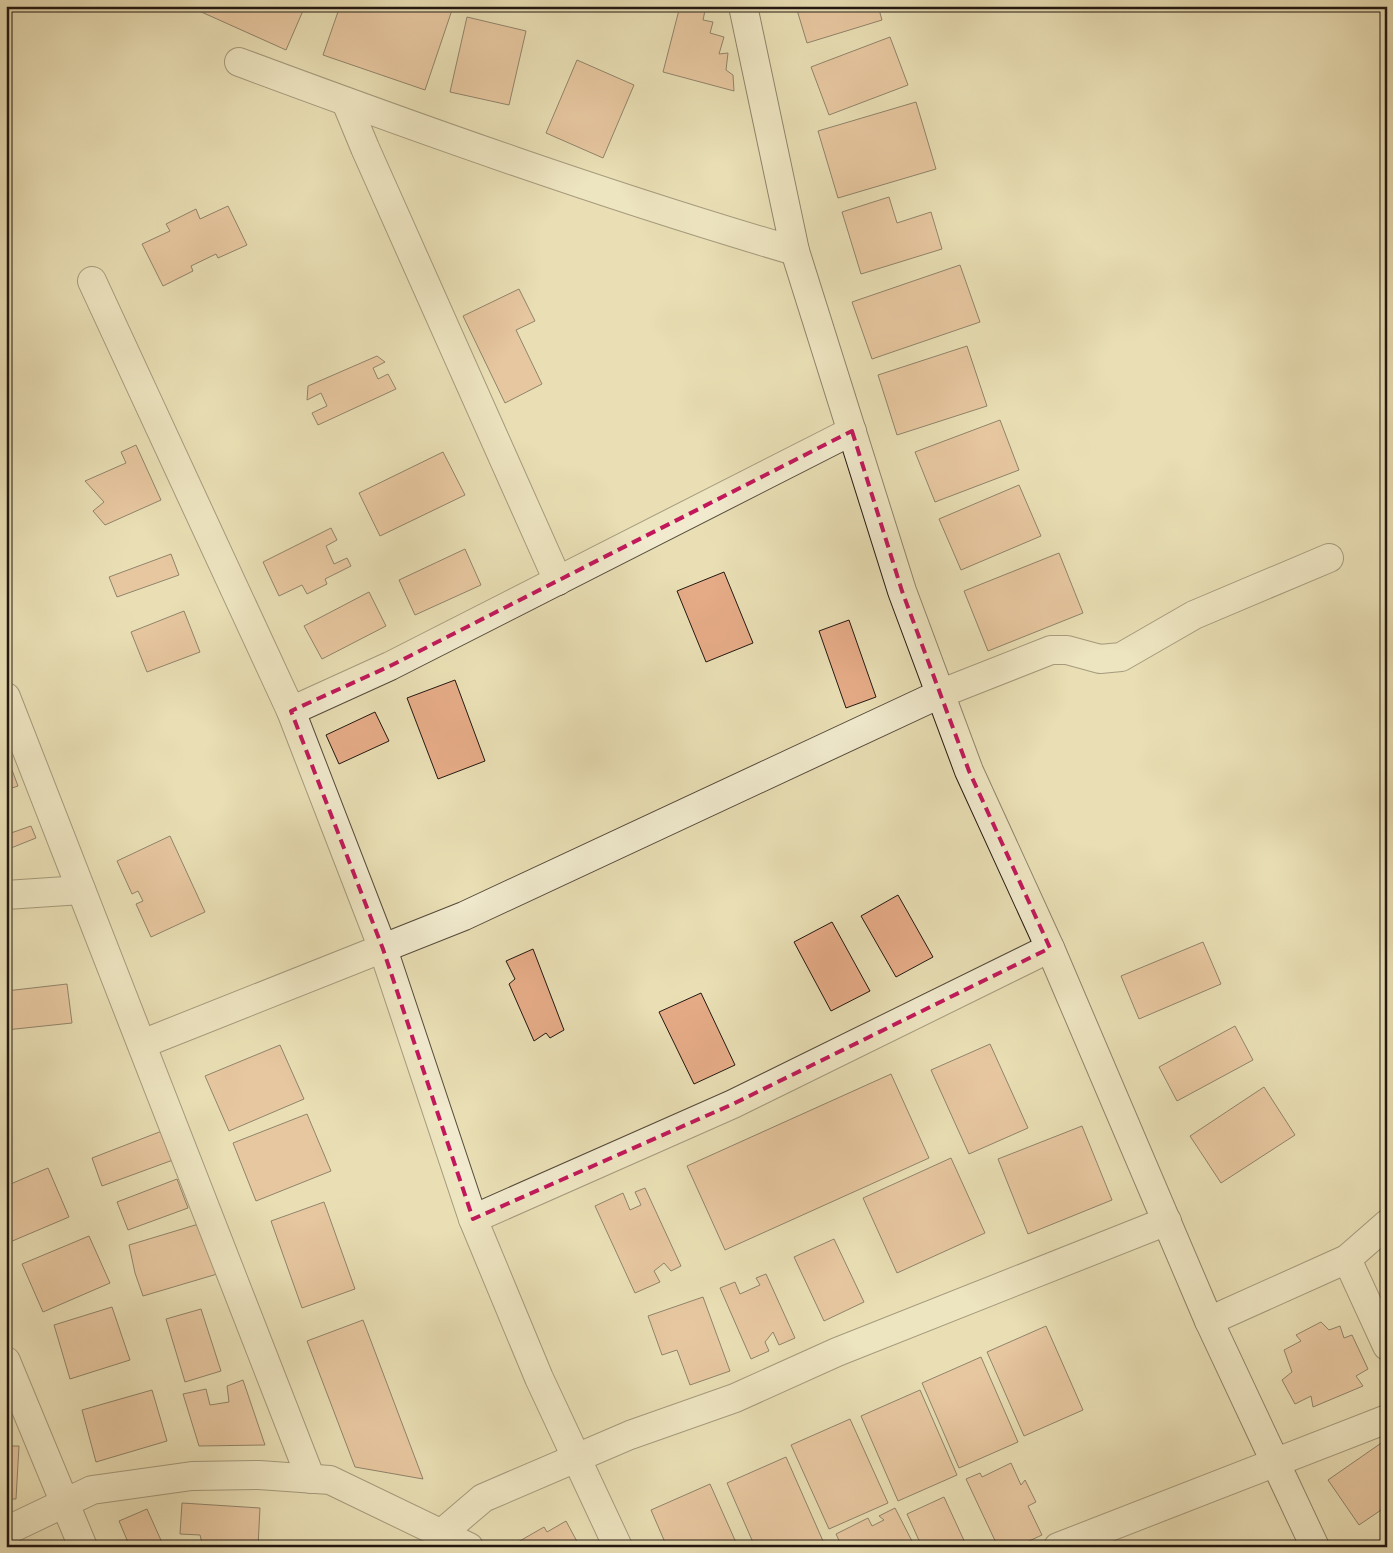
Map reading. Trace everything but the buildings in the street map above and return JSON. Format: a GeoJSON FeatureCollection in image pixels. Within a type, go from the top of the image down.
{"type":"FeatureCollection","features":[{"type":"Feature","properties":{"kind":"street"},"geometry":{"type":"LineString","coordinates":[[744,6],[795,251],[902,591],[942,693],[969,771],[1050,948],[1209,1321],[1315,1547]]}},
{"type":"Feature","properties":{"kind":"street"},"geometry":{"type":"LineString","coordinates":[[238,62],[346,102],[685,219],[795,251]]}},
{"type":"Feature","properties":{"kind":"street"},"geometry":{"type":"LineString","coordinates":[[346,102],[558,581]]}},
{"type":"Feature","properties":{"kind":"street"},"geometry":{"type":"LineString","coordinates":[[92,281],[291,711],[383,949],[473,1219],[539,1378],[618,1547]]}},
{"type":"Feature","properties":{"kind":"street"},"geometry":{"type":"LineString","coordinates":[[291,711],[390,666],[852,430]]}},
{"type":"Feature","properties":{"kind":"street"},"geometry":{"type":"LineString","coordinates":[[142,1044],[464,916],[942,693],[1050,650],[1067,650],[1100,659],[1121,657],[1194,615],[1329,558]]}},
{"type":"Feature","properties":{"kind":"street"},"geometry":{"type":"LineString","coordinates":[[6,697],[311,1478]]}},
{"type":"Feature","properties":{"kind":"street"},"geometry":{"type":"LineString","coordinates":[[6,896],[82,890]]}},
{"type":"Feature","properties":{"kind":"street"},"geometry":{"type":"LineString","coordinates":[[473,1219],[733,1104],[1050,948]]}},
{"type":"Feature","properties":{"kind":"street"},"geometry":{"type":"LineString","coordinates":[[442,1533],[483,1498],[630,1435],[735,1398],[838,1352],[1167,1221]]}},
{"type":"Feature","properties":{"kind":"street"},"geometry":{"type":"LineString","coordinates":[[1209,1321],[1347,1259],[1387,1224]]}},
{"type":"Feature","properties":{"kind":"street"},"geometry":{"type":"LineString","coordinates":[[1347,1259],[1387,1346]]}},
{"type":"Feature","properties":{"kind":"street"},"geometry":{"type":"LineString","coordinates":[[6,1361],[84,1547]]}},
{"type":"Feature","properties":{"kind":"street"},"geometry":{"type":"LineString","coordinates":[[1058,1547],[1387,1419]]}},
{"type":"Feature","properties":{"kind":"street"},"geometry":{"type":"LineString","coordinates":[[6,1531],[92,1490],[192,1476],[259,1476],[330,1480],[469,1547]]}},
{"type":"Feature","properties":{"kind":"highlighted area"},"geometry":{"type":"Polygon","coordinates":[[[852,431],[902,591],[969,771],[1050,948],[733,1104],[473,1219],[383,949],[291,711],[390,666],[852,431]]]}}]}
